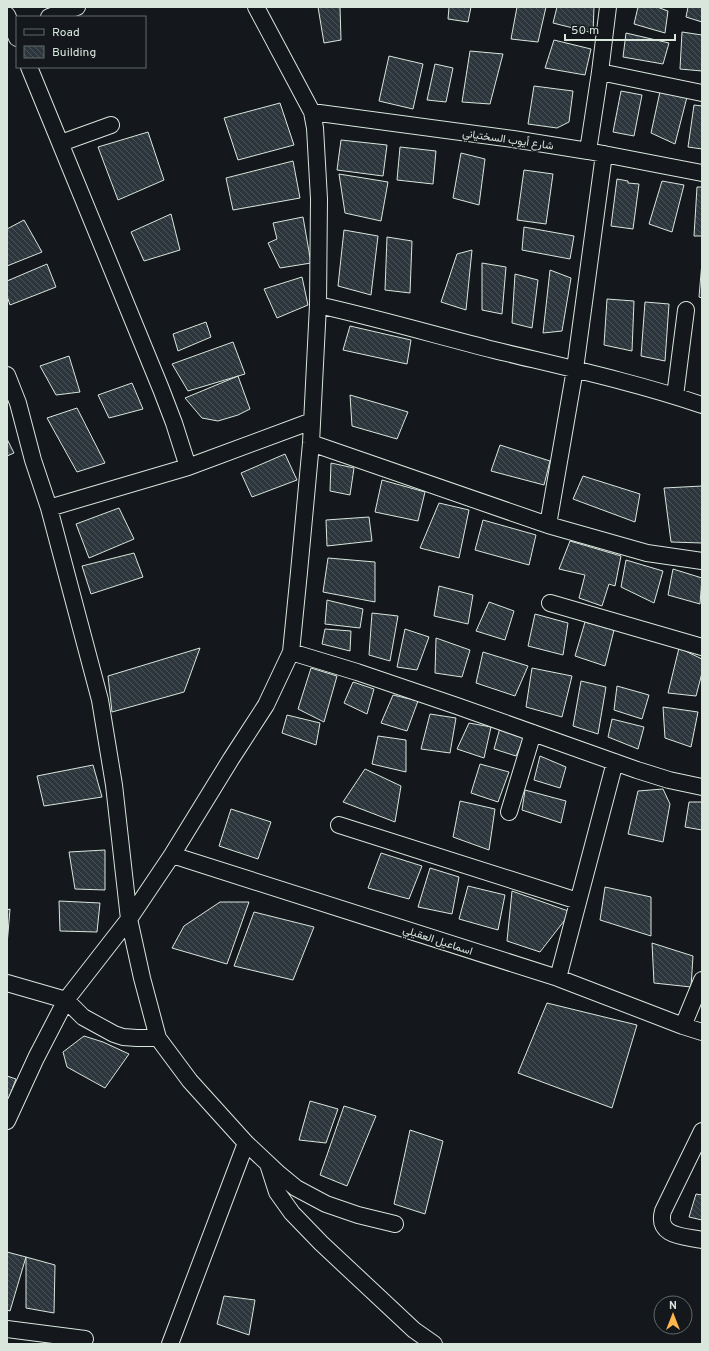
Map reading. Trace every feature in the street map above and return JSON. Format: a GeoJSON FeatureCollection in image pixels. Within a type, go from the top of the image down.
{"type":"FeatureCollection","features":[{"type":"Feature","properties":{"kind":"street"},"geometry":{"type":"LineString","coordinates":[[52,16],[77,7]]}},
{"type":"Feature","properties":{"kind":"street"},"geometry":{"type":"LineString","coordinates":[[548,525],[575,369],[596,153],[600,72],[608,7]]}},
{"type":"Feature","properties":{"kind":"street"},"geometry":{"type":"LineString","coordinates":[[7,1121],[36,1058],[66,1000],[128,919],[172,856],[266,705],[290,652],[311,443],[318,305],[319,199],[315,128],[312,112],[260,9]]}},
{"type":"Feature","properties":{"kind":"street"},"geometry":{"type":"LineString","coordinates":[[29,68],[169,409],[188,467]]}},
{"type":"Feature","properties":{"kind":"street"},"geometry":{"type":"LineString","coordinates":[[600,72],[702,93]]}},
{"type":"Feature","properties":{"kind":"street","name":"شارع أيوب السختياني"},"geometry":{"type":"LineString","coordinates":[[312,112],[513,139],[702,173]]}},
{"type":"Feature","properties":{"kind":"street"},"geometry":{"type":"LineString","coordinates":[[61,143],[111,125]]}},
{"type":"Feature","properties":{"kind":"street"},"geometry":{"type":"LineString","coordinates":[[318,305],[575,369],[675,396],[702,405]]}},
{"type":"Feature","properties":{"kind":"street"},"geometry":{"type":"LineString","coordinates":[[675,396],[686,310]]}},
{"type":"Feature","properties":{"kind":"street"},"geometry":{"type":"LineString","coordinates":[[7,375],[18,403],[34,460],[50,508],[100,700],[114,785],[128,919],[158,1038],[190,1081],[246,1143],[296,1188],[326,1204],[395,1224]]}},
{"type":"Feature","properties":{"kind":"street"},"geometry":{"type":"LineString","coordinates":[[50,508],[188,467],[312,421]]}},
{"type":"Feature","properties":{"kind":"street"},"geometry":{"type":"LineString","coordinates":[[311,443],[548,525],[647,553],[702,561]]}},
{"type":"Feature","properties":{"kind":"street"},"geometry":{"type":"LineString","coordinates":[[550,604],[702,647]]}},
{"type":"Feature","properties":{"kind":"street"},"geometry":{"type":"LineString","coordinates":[[290,652],[357,672],[637,770],[669,780],[702,787]]}},
{"type":"Feature","properties":{"kind":"street"},"geometry":{"type":"LineString","coordinates":[[509,812],[533,733]]}},
{"type":"Feature","properties":{"kind":"street"},"geometry":{"type":"LineString","coordinates":[[558,978],[615,762]]}},
{"type":"Feature","properties":{"kind":"street"},"geometry":{"type":"LineString","coordinates":[[339,825],[578,902]]}},
{"type":"Feature","properties":{"kind":"street","name":"اسماعيل العقيلي"},"geometry":{"type":"LineString","coordinates":[[172,856],[558,978],[702,1032]]}},
{"type":"Feature","properties":{"kind":"street"},"geometry":{"type":"LineString","coordinates":[[683,1026],[702,980]]}},
{"type":"Feature","properties":{"kind":"street"},"geometry":{"type":"LineString","coordinates":[[7,983],[66,1000],[83,1016],[114,1034],[123,1037],[158,1038]]}},
{"type":"Feature","properties":{"kind":"street"},"geometry":{"type":"LineString","coordinates":[[702,1131],[661,1218],[665,1229],[670,1232],[702,1240]]}},
{"type":"Feature","properties":{"kind":"street"},"geometry":{"type":"LineString","coordinates":[[170,1344],[246,1143]]}},
{"type":"Feature","properties":{"kind":"street"},"geometry":{"type":"LineString","coordinates":[[268,1164],[277,1192],[292,1213],[414,1330],[434,1344]]}},
{"type":"Feature","properties":{"kind":"street"},"geometry":{"type":"LineString","coordinates":[[7,1329],[85,1339]]}},
{"type":"Feature","properties":{"kind":"building"},"geometry":{"type":"Polygon","coordinates":[[[318,7],[340,7],[341,40],[324,43],[318,7]]]}},
{"type":"Feature","properties":{"kind":"building"},"geometry":{"type":"Polygon","coordinates":[[[449,7],[471,7],[468,22],[448,19],[449,7]]]}},
{"type":"Feature","properties":{"kind":"building"},"geometry":{"type":"Polygon","coordinates":[[[517,7],[546,7],[538,42],[511,39],[517,7]]]}},
{"type":"Feature","properties":{"kind":"building"},"geometry":{"type":"Polygon","coordinates":[[[557,7],[594,7],[593,33],[553,23],[557,7]]]}},
{"type":"Feature","properties":{"kind":"building"},"geometry":{"type":"Polygon","coordinates":[[[638,7],[657,7],[668,11],[665,33],[634,24],[638,7]]]}},
{"type":"Feature","properties":{"kind":"building"},"geometry":{"type":"Polygon","coordinates":[[[688,7],[702,7],[702,22],[686,17],[688,7]]]}},
{"type":"Feature","properties":{"kind":"building"},"geometry":{"type":"Polygon","coordinates":[[[682,32],[702,35],[702,71],[680,69],[682,32]]]}},
{"type":"Feature","properties":{"kind":"building"},"geometry":{"type":"Polygon","coordinates":[[[626,33],[669,43],[663,64],[623,57],[626,33]]]}},
{"type":"Feature","properties":{"kind":"building"},"geometry":{"type":"Polygon","coordinates":[[[554,40],[591,49],[585,75],[545,68],[554,40]]]}},
{"type":"Feature","properties":{"kind":"building"},"geometry":{"type":"Polygon","coordinates":[[[470,51],[503,54],[490,104],[462,102],[470,51]]]}},
{"type":"Feature","properties":{"kind":"building"},"geometry":{"type":"Polygon","coordinates":[[[389,56],[423,64],[413,109],[379,101],[389,56]]]}},
{"type":"Feature","properties":{"kind":"building"},"geometry":{"type":"Polygon","coordinates":[[[435,64],[453,68],[446,102],[427,100],[435,64]]]}},
{"type":"Feature","properties":{"kind":"building"},"geometry":{"type":"Polygon","coordinates":[[[534,86],[573,91],[569,122],[557,128],[528,124],[534,86]]]}},
{"type":"Feature","properties":{"kind":"building"},"geometry":{"type":"Polygon","coordinates":[[[661,87],[688,93],[675,144],[651,133],[661,87]]]}},
{"type":"Feature","properties":{"kind":"building"},"geometry":{"type":"Polygon","coordinates":[[[621,91],[642,95],[634,136],[613,132],[621,91]]]}},
{"type":"Feature","properties":{"kind":"building"},"geometry":{"type":"Polygon","coordinates":[[[280,103],[294,145],[238,160],[224,118],[280,103]]]}},
{"type":"Feature","properties":{"kind":"building"},"geometry":{"type":"Polygon","coordinates":[[[694,105],[702,106],[702,149],[688,147],[694,105]]]}},
{"type":"Feature","properties":{"kind":"building"},"geometry":{"type":"Polygon","coordinates":[[[148,132],[164,180],[118,200],[98,147],[148,132]]]}},
{"type":"Feature","properties":{"kind":"building"},"geometry":{"type":"Polygon","coordinates":[[[341,140],[387,145],[383,176],[337,170],[341,140]]]}},
{"type":"Feature","properties":{"kind":"building"},"geometry":{"type":"Polygon","coordinates":[[[400,147],[436,151],[433,184],[397,180],[400,147]]]}},
{"type":"Feature","properties":{"kind":"building"},"geometry":{"type":"Polygon","coordinates":[[[461,153],[485,159],[479,205],[453,198],[461,153]]]}},
{"type":"Feature","properties":{"kind":"building"},"geometry":{"type":"Polygon","coordinates":[[[293,161],[300,198],[233,210],[226,178],[293,161]]]}},
{"type":"Feature","properties":{"kind":"building"},"geometry":{"type":"Polygon","coordinates":[[[524,170],[553,174],[546,224],[517,220],[524,170]]]}},
{"type":"Feature","properties":{"kind":"building"},"geometry":{"type":"Polygon","coordinates":[[[339,174],[388,182],[381,221],[345,213],[339,174]]]}},
{"type":"Feature","properties":{"kind":"building"},"geometry":{"type":"Polygon","coordinates":[[[617,179],[628,181],[628,183],[639,184],[633,229],[611,226],[617,179]]]}},
{"type":"Feature","properties":{"kind":"building"},"geometry":{"type":"Polygon","coordinates":[[[662,181],[684,185],[672,232],[649,224],[662,181]]]}},
{"type":"Feature","properties":{"kind":"building"},"geometry":{"type":"Polygon","coordinates":[[[697,187],[702,187],[702,236],[694,236],[697,187]]]}},
{"type":"Feature","properties":{"kind":"building"},"geometry":{"type":"Polygon","coordinates":[[[171,214],[180,250],[144,261],[131,232],[171,214]]]}},
{"type":"Feature","properties":{"kind":"building"},"geometry":{"type":"Polygon","coordinates":[[[303,217],[311,263],[280,268],[268,243],[277,239],[273,223],[303,217]]]}},
{"type":"Feature","properties":{"kind":"building"},"geometry":{"type":"Polygon","coordinates":[[[24,220],[42,252],[7,266],[7,229],[24,220]]]}},
{"type":"Feature","properties":{"kind":"building"},"geometry":{"type":"Polygon","coordinates":[[[524,227],[574,236],[570,259],[522,250],[524,227]]]}},
{"type":"Feature","properties":{"kind":"building"},"geometry":{"type":"Polygon","coordinates":[[[344,230],[378,236],[371,295],[338,286],[344,230]]]}},
{"type":"Feature","properties":{"kind":"building"},"geometry":{"type":"Polygon","coordinates":[[[387,237],[412,241],[410,293],[385,290],[387,237]]]}},
{"type":"Feature","properties":{"kind":"building"},"geometry":{"type":"Polygon","coordinates":[[[472,250],[466,310],[441,302],[457,254],[472,250]]]}},
{"type":"Feature","properties":{"kind":"building"},"geometry":{"type":"Polygon","coordinates":[[[702,262],[702,298],[699,297],[702,262]]]}},
{"type":"Feature","properties":{"kind":"building"},"geometry":{"type":"Polygon","coordinates":[[[482,263],[506,267],[502,314],[482,310],[482,263]]]}},
{"type":"Feature","properties":{"kind":"building"},"geometry":{"type":"Polygon","coordinates":[[[47,264],[56,287],[10,305],[7,296],[7,281],[47,264]]]}},
{"type":"Feature","properties":{"kind":"building"},"geometry":{"type":"Polygon","coordinates":[[[550,270],[571,278],[562,331],[543,333],[550,270]]]}},
{"type":"Feature","properties":{"kind":"building"},"geometry":{"type":"Polygon","coordinates":[[[515,274],[538,280],[532,328],[512,323],[515,274]]]}},
{"type":"Feature","properties":{"kind":"building"},"geometry":{"type":"Polygon","coordinates":[[[302,277],[308,305],[277,318],[264,289],[302,277]]]}},
{"type":"Feature","properties":{"kind":"building"},"geometry":{"type":"Polygon","coordinates":[[[607,299],[634,301],[632,351],[604,345],[607,299]]]}},
{"type":"Feature","properties":{"kind":"building"},"geometry":{"type":"Polygon","coordinates":[[[645,302],[669,304],[665,361],[641,356],[645,302]]]}},
{"type":"Feature","properties":{"kind":"building"},"geometry":{"type":"Polygon","coordinates":[[[206,322],[211,337],[178,351],[173,334],[206,322]]]}},
{"type":"Feature","properties":{"kind":"building"},"geometry":{"type":"Polygon","coordinates":[[[350,326],[411,340],[407,364],[343,350],[350,326]]]}},
{"type":"Feature","properties":{"kind":"building"},"geometry":{"type":"Polygon","coordinates":[[[233,342],[245,374],[188,391],[172,364],[233,342]]]}},
{"type":"Feature","properties":{"kind":"building"},"geometry":{"type":"Polygon","coordinates":[[[69,356],[80,392],[56,395],[40,366],[69,356]]]}},
{"type":"Feature","properties":{"kind":"building"},"geometry":{"type":"Polygon","coordinates":[[[238,376],[250,409],[238,415],[218,421],[202,418],[185,398],[238,376]]]}},
{"type":"Feature","properties":{"kind":"building"},"geometry":{"type":"Polygon","coordinates":[[[132,383],[143,409],[109,418],[98,395],[132,383]]]}},
{"type":"Feature","properties":{"kind":"building"},"geometry":{"type":"Polygon","coordinates":[[[350,395],[408,412],[397,439],[352,426],[350,395]]]}},
{"type":"Feature","properties":{"kind":"building"},"geometry":{"type":"Polygon","coordinates":[[[77,408],[105,463],[77,472],[47,418],[77,408]]]}},
{"type":"Feature","properties":{"kind":"building"},"geometry":{"type":"Polygon","coordinates":[[[7,439],[14,453],[7,456],[7,439]]]}},
{"type":"Feature","properties":{"kind":"building"},"geometry":{"type":"Polygon","coordinates":[[[500,445],[550,461],[544,485],[491,471],[500,445]]]}},
{"type":"Feature","properties":{"kind":"building"},"geometry":{"type":"Polygon","coordinates":[[[285,454],[297,480],[252,497],[241,473],[285,454]]]}},
{"type":"Feature","properties":{"kind":"building"},"geometry":{"type":"Polygon","coordinates":[[[331,463],[354,468],[350,495],[330,491],[331,463]]]}},
{"type":"Feature","properties":{"kind":"building"},"geometry":{"type":"Polygon","coordinates":[[[583,476],[640,494],[635,522],[573,499],[583,476]]]}},
{"type":"Feature","properties":{"kind":"building"},"geometry":{"type":"Polygon","coordinates":[[[382,480],[425,492],[418,521],[375,512],[382,480]]]}},
{"type":"Feature","properties":{"kind":"building"},"geometry":{"type":"Polygon","coordinates":[[[702,486],[702,543],[671,542],[664,488],[702,486]]]}},
{"type":"Feature","properties":{"kind":"building"},"geometry":{"type":"Polygon","coordinates":[[[439,503],[469,510],[459,558],[420,548],[439,503]]]}},
{"type":"Feature","properties":{"kind":"building"},"geometry":{"type":"Polygon","coordinates":[[[119,508],[134,539],[89,558],[76,524],[119,508]]]}},
{"type":"Feature","properties":{"kind":"building"},"geometry":{"type":"Polygon","coordinates":[[[369,517],[372,541],[327,546],[326,520],[369,517]]]}},
{"type":"Feature","properties":{"kind":"building"},"geometry":{"type":"Polygon","coordinates":[[[483,520],[536,535],[529,565],[475,550],[483,520]]]}},
{"type":"Feature","properties":{"kind":"building"},"geometry":{"type":"Polygon","coordinates":[[[570,541],[621,556],[615,586],[609,584],[602,606],[579,598],[585,575],[559,569],[570,541]]]}},
{"type":"Feature","properties":{"kind":"building"},"geometry":{"type":"Polygon","coordinates":[[[134,553],[143,577],[91,594],[82,566],[134,553]]]}},
{"type":"Feature","properties":{"kind":"building"},"geometry":{"type":"Polygon","coordinates":[[[328,558],[375,562],[375,602],[323,592],[328,558]]]}},
{"type":"Feature","properties":{"kind":"building"},"geometry":{"type":"Polygon","coordinates":[[[626,560],[663,571],[654,603],[621,587],[626,560]]]}},
{"type":"Feature","properties":{"kind":"building"},"geometry":{"type":"Polygon","coordinates":[[[673,569],[702,578],[700,604],[668,595],[673,569]]]}},
{"type":"Feature","properties":{"kind":"building"},"geometry":{"type":"Polygon","coordinates":[[[439,586],[473,595],[468,624],[434,616],[439,586]]]}},
{"type":"Feature","properties":{"kind":"building"},"geometry":{"type":"Polygon","coordinates":[[[327,600],[363,609],[360,628],[325,624],[327,600]]]}},
{"type":"Feature","properties":{"kind":"building"},"geometry":{"type":"Polygon","coordinates":[[[489,602],[514,611],[505,640],[476,631],[489,602]]]}},
{"type":"Feature","properties":{"kind":"building"},"geometry":{"type":"Polygon","coordinates":[[[372,613],[398,616],[390,661],[369,655],[372,613]]]}},
{"type":"Feature","properties":{"kind":"building"},"geometry":{"type":"Polygon","coordinates":[[[535,614],[568,623],[563,655],[528,646],[535,614]]]}},
{"type":"Feature","properties":{"kind":"building"},"geometry":{"type":"Polygon","coordinates":[[[585,622],[614,630],[605,666],[575,656],[585,622]]]}},
{"type":"Feature","properties":{"kind":"building"},"geometry":{"type":"Polygon","coordinates":[[[325,629],[351,631],[350,651],[322,644],[325,629]]]}},
{"type":"Feature","properties":{"kind":"building"},"geometry":{"type":"Polygon","coordinates":[[[405,629],[429,637],[417,670],[397,667],[405,629]]]}},
{"type":"Feature","properties":{"kind":"building"},"geometry":{"type":"Polygon","coordinates":[[[436,638],[470,650],[462,677],[435,673],[436,638]]]}},
{"type":"Feature","properties":{"kind":"building"},"geometry":{"type":"Polygon","coordinates":[[[200,648],[184,692],[112,712],[108,676],[200,648]]]}},
{"type":"Feature","properties":{"kind":"building"},"geometry":{"type":"Polygon","coordinates":[[[679,648],[702,659],[702,673],[696,696],[668,693],[679,648]]]}},
{"type":"Feature","properties":{"kind":"building"},"geometry":{"type":"Polygon","coordinates":[[[483,652],[528,666],[515,696],[476,683],[483,652]]]}},
{"type":"Feature","properties":{"kind":"building"},"geometry":{"type":"Polygon","coordinates":[[[311,668],[337,676],[324,722],[298,709],[311,668]]]}},
{"type":"Feature","properties":{"kind":"building"},"geometry":{"type":"Polygon","coordinates":[[[532,668],[572,676],[562,717],[526,707],[532,668]]]}},
{"type":"Feature","properties":{"kind":"building"},"geometry":{"type":"Polygon","coordinates":[[[581,681],[606,687],[598,734],[573,726],[581,681]]]}},
{"type":"Feature","properties":{"kind":"building"},"geometry":{"type":"Polygon","coordinates":[[[353,682],[374,689],[367,714],[344,703],[353,682]]]}},
{"type":"Feature","properties":{"kind":"building"},"geometry":{"type":"Polygon","coordinates":[[[617,686],[649,695],[642,719],[614,710],[617,686]]]}},
{"type":"Feature","properties":{"kind":"building"},"geometry":{"type":"Polygon","coordinates":[[[393,695],[418,701],[407,731],[381,723],[393,695]]]}},
{"type":"Feature","properties":{"kind":"building"},"geometry":{"type":"Polygon","coordinates":[[[663,707],[698,712],[691,747],[665,738],[663,707]]]}},
{"type":"Feature","properties":{"kind":"building"},"geometry":{"type":"Polygon","coordinates":[[[430,714],[456,718],[450,753],[421,749],[430,714]]]}},
{"type":"Feature","properties":{"kind":"building"},"geometry":{"type":"Polygon","coordinates":[[[287,715],[320,723],[316,745],[282,733],[287,715]]]}},
{"type":"Feature","properties":{"kind":"building"},"geometry":{"type":"Polygon","coordinates":[[[612,719],[644,727],[638,749],[608,737],[612,719]]]}},
{"type":"Feature","properties":{"kind":"building"},"geometry":{"type":"Polygon","coordinates":[[[469,723],[491,727],[484,758],[457,749],[469,723]]]}},
{"type":"Feature","properties":{"kind":"building"},"geometry":{"type":"Polygon","coordinates":[[[500,728],[525,736],[516,756],[494,749],[500,728]]]}},
{"type":"Feature","properties":{"kind":"building"},"geometry":{"type":"Polygon","coordinates":[[[378,736],[406,740],[406,772],[372,764],[378,736]]]}},
{"type":"Feature","properties":{"kind":"building"},"geometry":{"type":"Polygon","coordinates":[[[540,756],[566,767],[560,788],[534,780],[540,756]]]}},
{"type":"Feature","properties":{"kind":"building"},"geometry":{"type":"Polygon","coordinates":[[[480,764],[509,772],[498,802],[471,793],[480,764]]]}},
{"type":"Feature","properties":{"kind":"building"},"geometry":{"type":"Polygon","coordinates":[[[93,765],[102,797],[44,806],[37,776],[93,765]]]}},
{"type":"Feature","properties":{"kind":"building"},"geometry":{"type":"Polygon","coordinates":[[[365,769],[401,786],[395,822],[343,802],[365,769]]]}},
{"type":"Feature","properties":{"kind":"building"},"geometry":{"type":"Polygon","coordinates":[[[663,789],[670,804],[663,842],[628,834],[638,791],[663,789]]]}},
{"type":"Feature","properties":{"kind":"building"},"geometry":{"type":"Polygon","coordinates":[[[525,790],[566,801],[561,823],[522,810],[525,790]]]}},
{"type":"Feature","properties":{"kind":"building"},"geometry":{"type":"Polygon","coordinates":[[[460,801],[495,809],[489,850],[453,837],[460,801]]]}},
{"type":"Feature","properties":{"kind":"building"},"geometry":{"type":"Polygon","coordinates":[[[689,802],[702,802],[702,830],[685,827],[689,802]]]}},
{"type":"Feature","properties":{"kind":"building"},"geometry":{"type":"Polygon","coordinates":[[[231,809],[271,822],[258,859],[219,846],[231,809]]]}},
{"type":"Feature","properties":{"kind":"building"},"geometry":{"type":"Polygon","coordinates":[[[105,850],[105,890],[75,889],[69,852],[105,850]]]}},
{"type":"Feature","properties":{"kind":"building"},"geometry":{"type":"Polygon","coordinates":[[[381,853],[422,866],[409,899],[368,888],[381,853]]]}},
{"type":"Feature","properties":{"kind":"building"},"geometry":{"type":"Polygon","coordinates":[[[430,868],[459,877],[452,914],[418,907],[430,868]]]}},
{"type":"Feature","properties":{"kind":"building"},"geometry":{"type":"Polygon","coordinates":[[[468,886],[505,895],[498,930],[459,919],[468,886]]]}},
{"type":"Feature","properties":{"kind":"building"},"geometry":{"type":"Polygon","coordinates":[[[605,887],[651,897],[651,936],[600,920],[605,887]]]}},
{"type":"Feature","properties":{"kind":"building"},"geometry":{"type":"Polygon","coordinates":[[[512,891],[571,912],[540,952],[507,941],[512,891]]]}},
{"type":"Feature","properties":{"kind":"building"},"geometry":{"type":"Polygon","coordinates":[[[59,901],[100,903],[97,932],[60,931],[59,901]]]}},
{"type":"Feature","properties":{"kind":"building"},"geometry":{"type":"Polygon","coordinates":[[[220,902],[249,902],[227,964],[172,948],[184,926],[220,902]]]}},
{"type":"Feature","properties":{"kind":"building"},"geometry":{"type":"Polygon","coordinates":[[[10,909],[7,945],[7,910],[10,909]]]}},
{"type":"Feature","properties":{"kind":"building"},"geometry":{"type":"Polygon","coordinates":[[[254,912],[314,927],[293,980],[234,966],[254,912]]]}},
{"type":"Feature","properties":{"kind":"building"},"geometry":{"type":"Polygon","coordinates":[[[652,943],[693,956],[691,987],[654,983],[652,943]]]}},
{"type":"Feature","properties":{"kind":"building"},"geometry":{"type":"Polygon","coordinates":[[[547,1003],[637,1025],[612,1108],[518,1073],[547,1003]]]}},
{"type":"Feature","properties":{"kind":"building"},"geometry":{"type":"Polygon","coordinates":[[[84,1036],[103,1042],[129,1054],[105,1088],[67,1067],[63,1052],[84,1036]]]}},
{"type":"Feature","properties":{"kind":"building"},"geometry":{"type":"Polygon","coordinates":[[[7,1076],[16,1079],[7,1103],[7,1076]]]}},
{"type":"Feature","properties":{"kind":"building"},"geometry":{"type":"Polygon","coordinates":[[[310,1101],[338,1109],[326,1143],[299,1140],[310,1101]]]}},
{"type":"Feature","properties":{"kind":"building"},"geometry":{"type":"Polygon","coordinates":[[[344,1106],[376,1116],[347,1186],[320,1175],[344,1106]]]}},
{"type":"Feature","properties":{"kind":"building"},"geometry":{"type":"Polygon","coordinates":[[[410,1130],[443,1141],[425,1214],[394,1204],[410,1130]]]}},
{"type":"Feature","properties":{"kind":"building"},"geometry":{"type":"Polygon","coordinates":[[[696,1194],[702,1195],[702,1220],[689,1217],[696,1194]]]}},
{"type":"Feature","properties":{"kind":"building"},"geometry":{"type":"Polygon","coordinates":[[[7,1252],[26,1257],[10,1311],[7,1310],[7,1252]]]}},
{"type":"Feature","properties":{"kind":"building"},"geometry":{"type":"Polygon","coordinates":[[[26,1257],[55,1265],[54,1313],[26,1308],[26,1257]]]}},
{"type":"Feature","properties":{"kind":"building"},"geometry":{"type":"Polygon","coordinates":[[[224,1296],[255,1300],[249,1335],[217,1324],[224,1296]]]}}]}
